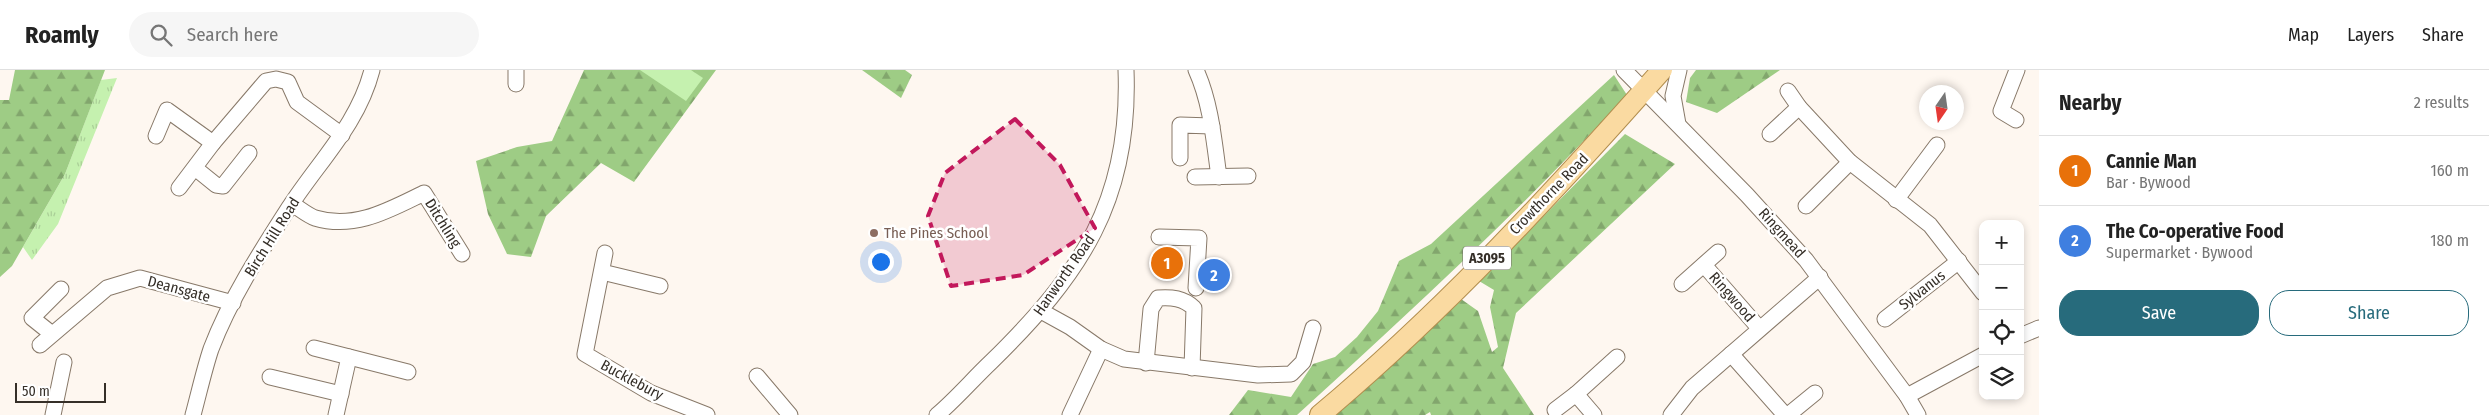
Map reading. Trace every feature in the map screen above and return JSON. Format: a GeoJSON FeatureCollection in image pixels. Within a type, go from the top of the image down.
{"type":"FeatureCollection","features":[{"type":"Feature","properties":{"kind":"main road","name":"Crowthorne Road"},"geometry":{"type":"LineString","coordinates":[[1320,415],[1434,312],[1549,195],[1662,70]]}},
{"type":"Feature","properties":{"kind":"street","name":"Birch Hill Road"},"geometry":{"type":"LineString","coordinates":[[193,415],[212,349],[233,303],[292,204],[342,136],[366,93],[372,70]]}},
{"type":"Feature","properties":{"kind":"street","name":"Hanworth Road"},"geometry":{"type":"LineString","coordinates":[[937,415],[1041,311],[1089,244],[1108,199],[1123,148],[1127,98],[1126,70]]}},
{"type":"Feature","properties":{"kind":"street"},"geometry":{"type":"LineString","coordinates":[[1196,70],[1203,85],[1212,126],[1219,177]]}},
{"type":"Feature","properties":{"kind":"street","name":"Ringmead"},"geometry":{"type":"LineString","coordinates":[[1624,70],[1747,195],[1820,277],[1907,396],[1918,415]]}},
{"type":"Feature","properties":{"kind":"street"},"geometry":{"type":"LineString","coordinates":[[1678,124],[1673,96],[1679,70]]}},
{"type":"Feature","properties":{"kind":"street"},"geometry":{"type":"LineString","coordinates":[[2016,120],[2001,111],[2017,70]]}},
{"type":"Feature","properties":{"kind":"street"},"geometry":{"type":"LineString","coordinates":[[179,188],[213,143],[266,81],[288,76],[297,102],[342,136]]}},
{"type":"Feature","properties":{"kind":"street","name":"Sylvanus"},"geometry":{"type":"LineString","coordinates":[[1788,91],[1799,107],[1850,162],[1930,225],[1959,261],[1978,274]]}},
{"type":"Feature","properties":{"kind":"street"},"geometry":{"type":"LineString","coordinates":[[156,136],[168,106],[213,143]]}},
{"type":"Feature","properties":{"kind":"street"},"geometry":{"type":"LineString","coordinates":[[1770,134],[1799,107]]}},
{"type":"Feature","properties":{"kind":"street"},"geometry":{"type":"LineString","coordinates":[[1180,158],[1180,125],[1212,126]]}},
{"type":"Feature","properties":{"kind":"street"},"geometry":{"type":"LineString","coordinates":[[1896,200],[1937,145]]}},
{"type":"Feature","properties":{"kind":"street"},"geometry":{"type":"LineString","coordinates":[[195,168],[216,185],[223,186],[248,152]]}},
{"type":"Feature","properties":{"kind":"street"},"geometry":{"type":"LineString","coordinates":[[1806,206],[1850,162]]}},
{"type":"Feature","properties":{"kind":"street"},"geometry":{"type":"LineString","coordinates":[[1195,177],[1248,176]]}},
{"type":"Feature","properties":{"kind":"street","name":"Ditchling"},"geometry":{"type":"LineString","coordinates":[[292,204],[313,218],[333,222],[375,217],[430,189],[462,254]]}},
{"type":"Feature","properties":{"kind":"street"},"geometry":{"type":"LineString","coordinates":[[1159,237],[1199,238],[1196,288]]}},
{"type":"Feature","properties":{"kind":"street","name":"Bucklebury"},"geometry":{"type":"LineString","coordinates":[[605,252],[602,272],[580,351],[651,393],[707,415]]}},
{"type":"Feature","properties":{"kind":"street","name":"Ringwood"},"geometry":{"type":"LineString","coordinates":[[1682,284],[1718,252]]}},
{"type":"Feature","properties":{"kind":"street","name":"Sylvanus"},"geometry":{"type":"LineString","coordinates":[[1885,319],[1959,261]]}},
{"type":"Feature","properties":{"kind":"street","name":"Ringwood"},"geometry":{"type":"LineString","coordinates":[[1704,265],[1759,328]]}},
{"type":"Feature","properties":{"kind":"street"},"geometry":{"type":"LineString","coordinates":[[602,272],[660,286]]}},
{"type":"Feature","properties":{"kind":"street","name":"Ringwood"},"geometry":{"type":"LineString","coordinates":[[1671,415],[1692,388],[1820,277]]}},
{"type":"Feature","properties":{"kind":"street","name":"Deansgate"},"geometry":{"type":"LineString","coordinates":[[40,345],[107,288],[140,278],[233,303]]}},
{"type":"Feature","properties":{"kind":"street"},"geometry":{"type":"LineString","coordinates":[[52,334],[32,318],[61,289]]}},
{"type":"Feature","properties":{"kind":"street"},"geometry":{"type":"LineString","coordinates":[[1146,363],[1151,309],[1158,298],[1171,297],[1186,301],[1194,308],[1192,368]]}},
{"type":"Feature","properties":{"kind":"street"},"geometry":{"type":"LineString","coordinates":[[1041,311],[1070,327],[1101,349],[1124,359],[1258,375],[1291,374],[1303,362],[1312,328]]}},
{"type":"Feature","properties":{"kind":"street"},"geometry":{"type":"LineString","coordinates":[[2024,334],[2039,328]]}},
{"type":"Feature","properties":{"kind":"street"},"geometry":{"type":"LineString","coordinates":[[314,348],[408,372]]}},
{"type":"Feature","properties":{"kind":"street"},"geometry":{"type":"LineString","coordinates":[[1070,415],[1101,349]]}},
{"type":"Feature","properties":{"kind":"street"},"geometry":{"type":"LineString","coordinates":[[1731,354],[1784,415]]}},
{"type":"Feature","properties":{"kind":"street"},"geometry":{"type":"LineString","coordinates":[[336,415],[349,357]]}},
{"type":"Feature","properties":{"kind":"street"},"geometry":{"type":"LineString","coordinates":[[1555,410],[1617,357]]}},
{"type":"Feature","properties":{"kind":"street"},"geometry":{"type":"LineString","coordinates":[[1907,396],[1937,378],[1979,357]]}},
{"type":"Feature","properties":{"kind":"street"},"geometry":{"type":"LineString","coordinates":[[53,415],[64,362]]}},
{"type":"Feature","properties":{"kind":"street"},"geometry":{"type":"LineString","coordinates":[[756,376],[790,415]]}},
{"type":"Feature","properties":{"kind":"street"},"geometry":{"type":"LineString","coordinates":[[270,377],[341,394]]}},
{"type":"Feature","properties":{"kind":"street"},"geometry":{"type":"LineString","coordinates":[[1788,415],[1816,393]]}},
{"type":"Feature","properties":{"kind":"street"},"geometry":{"type":"LineString","coordinates":[[1576,394],[1594,415]]}},
{"type":"Feature","properties":{"kind":"highlighted area"},"geometry":{"type":"Polygon","coordinates":[[[1015,119],[1060,165],[1095,228],[1023,275],[951,286],[928,216],[945,173],[1015,119]]]}},
{"type":"Feature","properties":{"kind":"green space"},"geometry":{"type":"Polygon","coordinates":[[[15,70],[105,70],[65,174],[12,266],[0,277],[0,100],[9,100],[15,70]]]}},
{"type":"Feature","properties":{"kind":"green space"},"geometry":{"type":"Polygon","coordinates":[[[584,70],[716,70],[634,182],[601,163],[546,216],[531,257],[507,254],[488,214],[476,161],[517,147],[552,141],[584,70]]]}},
{"type":"Feature","properties":{"kind":"green space"},"geometry":{"type":"Polygon","coordinates":[[[640,70],[691,70],[703,78],[686,101],[640,70]]]}},
{"type":"Feature","properties":{"kind":"green space"},"geometry":{"type":"Polygon","coordinates":[[[862,70],[905,70],[912,75],[901,98],[862,70]]]}},
{"type":"Feature","properties":{"kind":"green space"},"geometry":{"type":"Polygon","coordinates":[[[1696,70],[1780,70],[1717,113],[1686,102],[1690,78],[1696,70]]]}},
{"type":"Feature","properties":{"kind":"green space"},"geometry":{"type":"Polygon","coordinates":[[[1614,75],[1627,95],[1507,219],[1297,415],[1229,415],[1248,390],[1291,397],[1313,364],[1335,357],[1357,337],[1378,311],[1399,261],[1431,244],[1614,75]]]}},
{"type":"Feature","properties":{"kind":"green space"},"geometry":{"type":"Polygon","coordinates":[[[117,78],[58,224],[32,260],[23,247],[65,174],[101,80],[117,78]]]}},
{"type":"Feature","properties":{"kind":"green space"},"geometry":{"type":"Polygon","coordinates":[[[1625,134],[1675,164],[1516,313],[1503,368],[1534,415],[1431,415],[1430,412],[1425,415],[1331,415],[1461,299],[1478,311],[1492,352],[1498,347],[1490,307],[1494,290],[1479,281],[1625,134]]]}},
{"type":"Feature","properties":{"kind":"place","name":"The Pines School"},"geometry":{"type":"Point","coordinates":[874,233]}},
{"type":"Feature","properties":{"kind":"place","name":"Cannie Man"},"geometry":{"type":"Point","coordinates":[1167,263]}},
{"type":"Feature","properties":{"kind":"place","name":"The Co-operative Food"},"geometry":{"type":"Point","coordinates":[1214,275]}}]}
